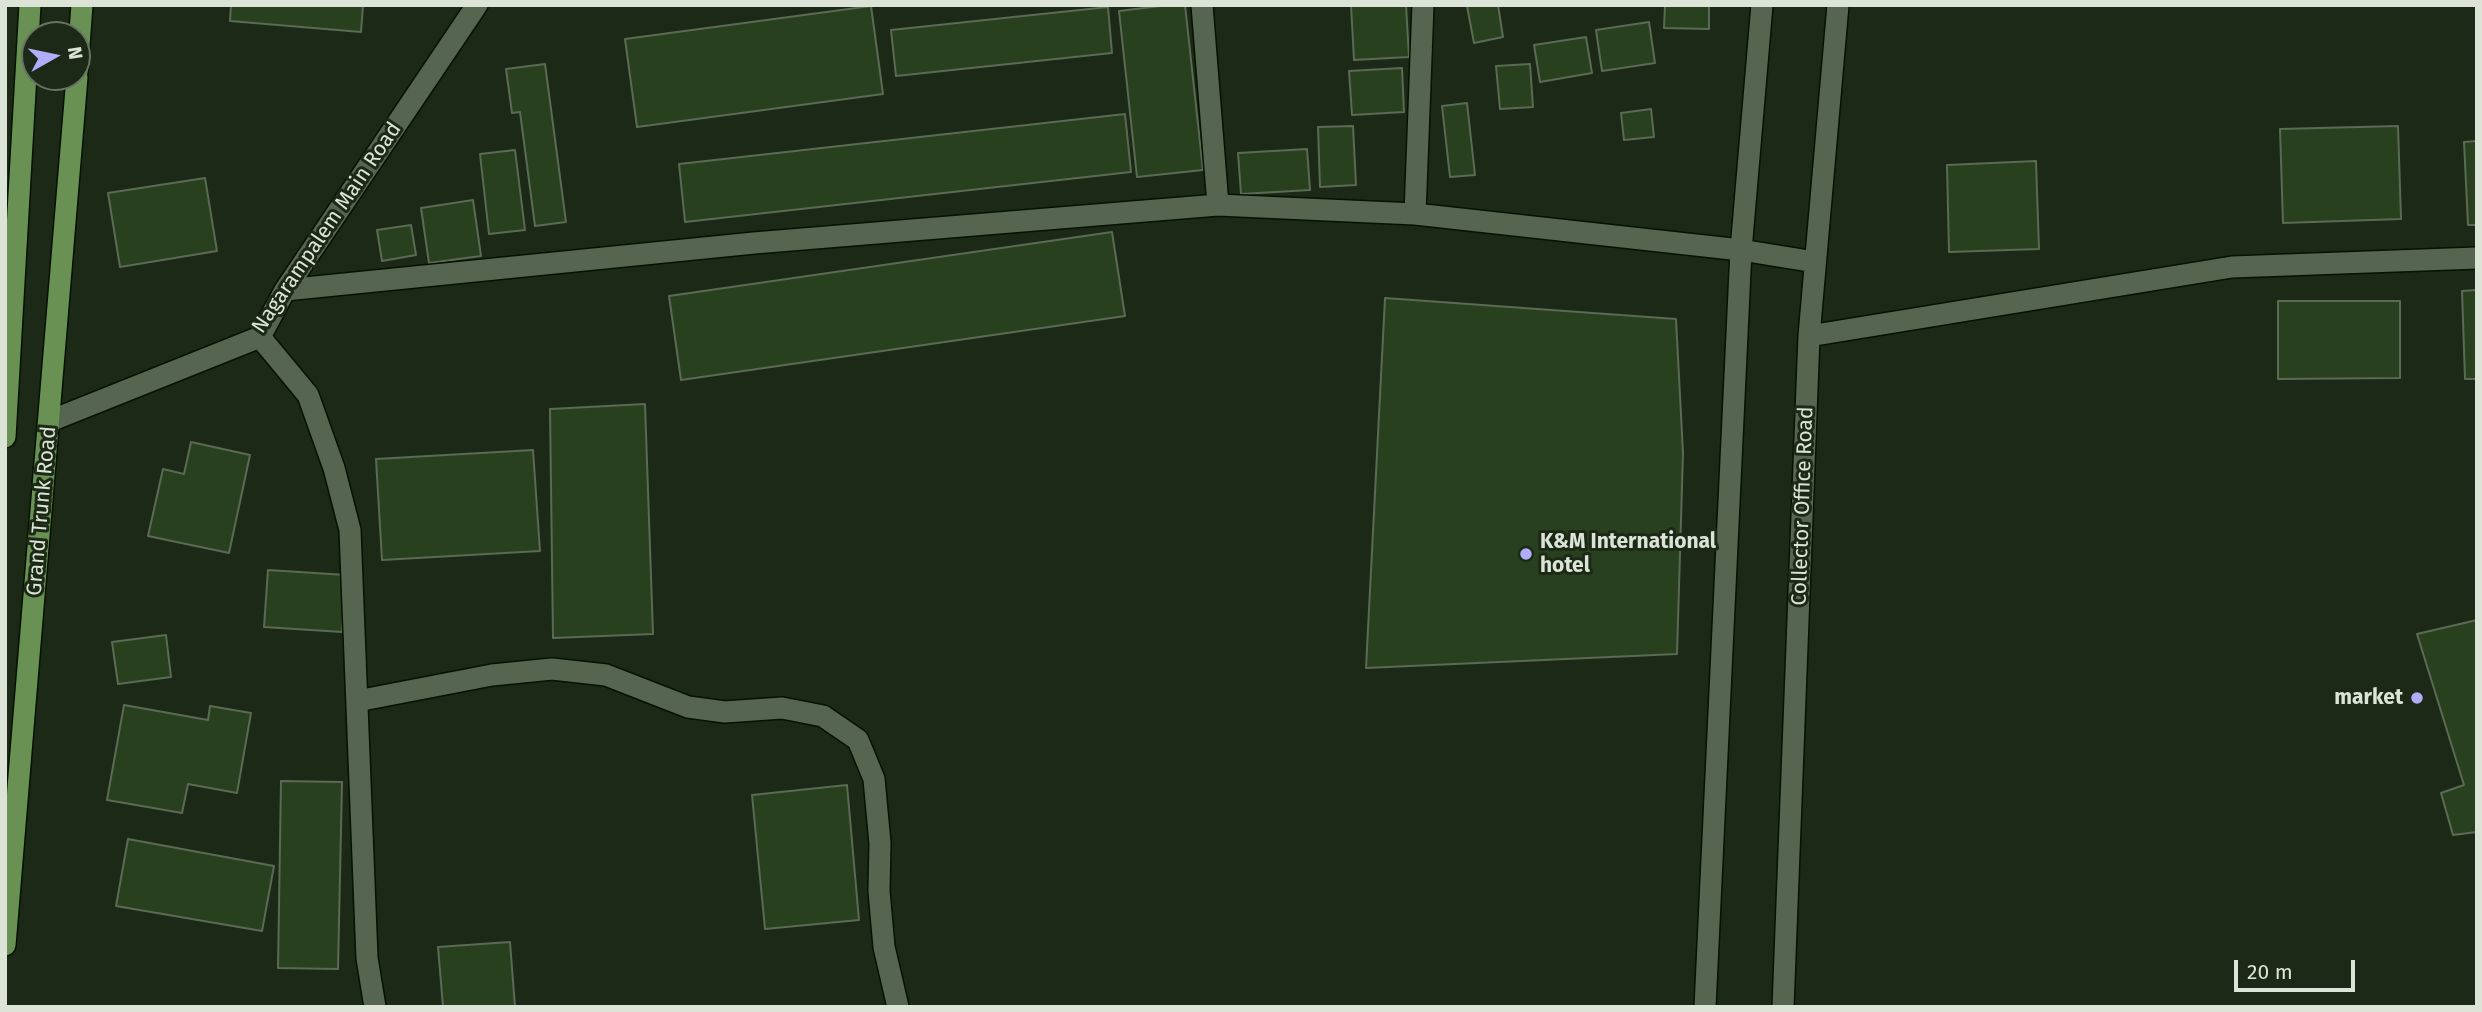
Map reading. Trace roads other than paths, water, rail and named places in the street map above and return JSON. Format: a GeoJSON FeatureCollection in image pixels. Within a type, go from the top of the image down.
{"type":"FeatureCollection","features":[{"type":"Feature","properties":{"kind":"main road","name":"Grand Trunk Road"},"geometry":{"type":"LineString","coordinates":[[5,437],[30,5]]}},
{"type":"Feature","properties":{"kind":"main road","name":"Grand Trunk Road"},"geometry":{"type":"LineString","coordinates":[[5,946],[76,91]]}},
{"type":"Feature","properties":{"kind":"street","name":"Nagarampalem Main Road"},"geometry":{"type":"LineString","coordinates":[[50,421],[260,337],[285,290],[477,5]]}},
{"type":"Feature","properties":{"kind":"street"},"geometry":{"type":"LineString","coordinates":[[1202,5],[1218,205]]}},
{"type":"Feature","properties":{"kind":"street"},"geometry":{"type":"LineString","coordinates":[[1415,214],[1423,5]]}},
{"type":"Feature","properties":{"kind":"street"},"geometry":{"type":"LineString","coordinates":[[1705,1007],[1741,250],[1762,5]]}},
{"type":"Feature","properties":{"kind":"street","name":"Collector Office Road"},"geometry":{"type":"LineString","coordinates":[[1783,1007],[1809,336],[1838,5]]}},
{"type":"Feature","properties":{"kind":"street"},"geometry":{"type":"LineString","coordinates":[[285,290],[754,243],[1218,205],[1415,214],[1741,250],[1815,262]]}},
{"type":"Feature","properties":{"kind":"street"},"geometry":{"type":"LineString","coordinates":[[1809,336],[2232,267],[2477,258]]}},
{"type":"Feature","properties":{"kind":"street"},"geometry":{"type":"LineString","coordinates":[[260,337],[308,395],[334,468],[350,530],[367,958],[375,1007]]}},
{"type":"Feature","properties":{"kind":"street"},"geometry":{"type":"LineString","coordinates":[[357,701],[492,675],[552,669],[607,675],[688,707],[725,712],[782,708],[823,716],[859,740],[873,779],[880,843],[879,891],[884,947],[898,1007]]}},
{"type":"Feature","properties":{"kind":"place","name":"K&M International hotel"},"geometry":{"type":"Point","coordinates":[1526,554]}},
{"type":"Feature","properties":{"kind":"place","name":"market"},"geometry":{"type":"Point","coordinates":[2417,698]}}]}
